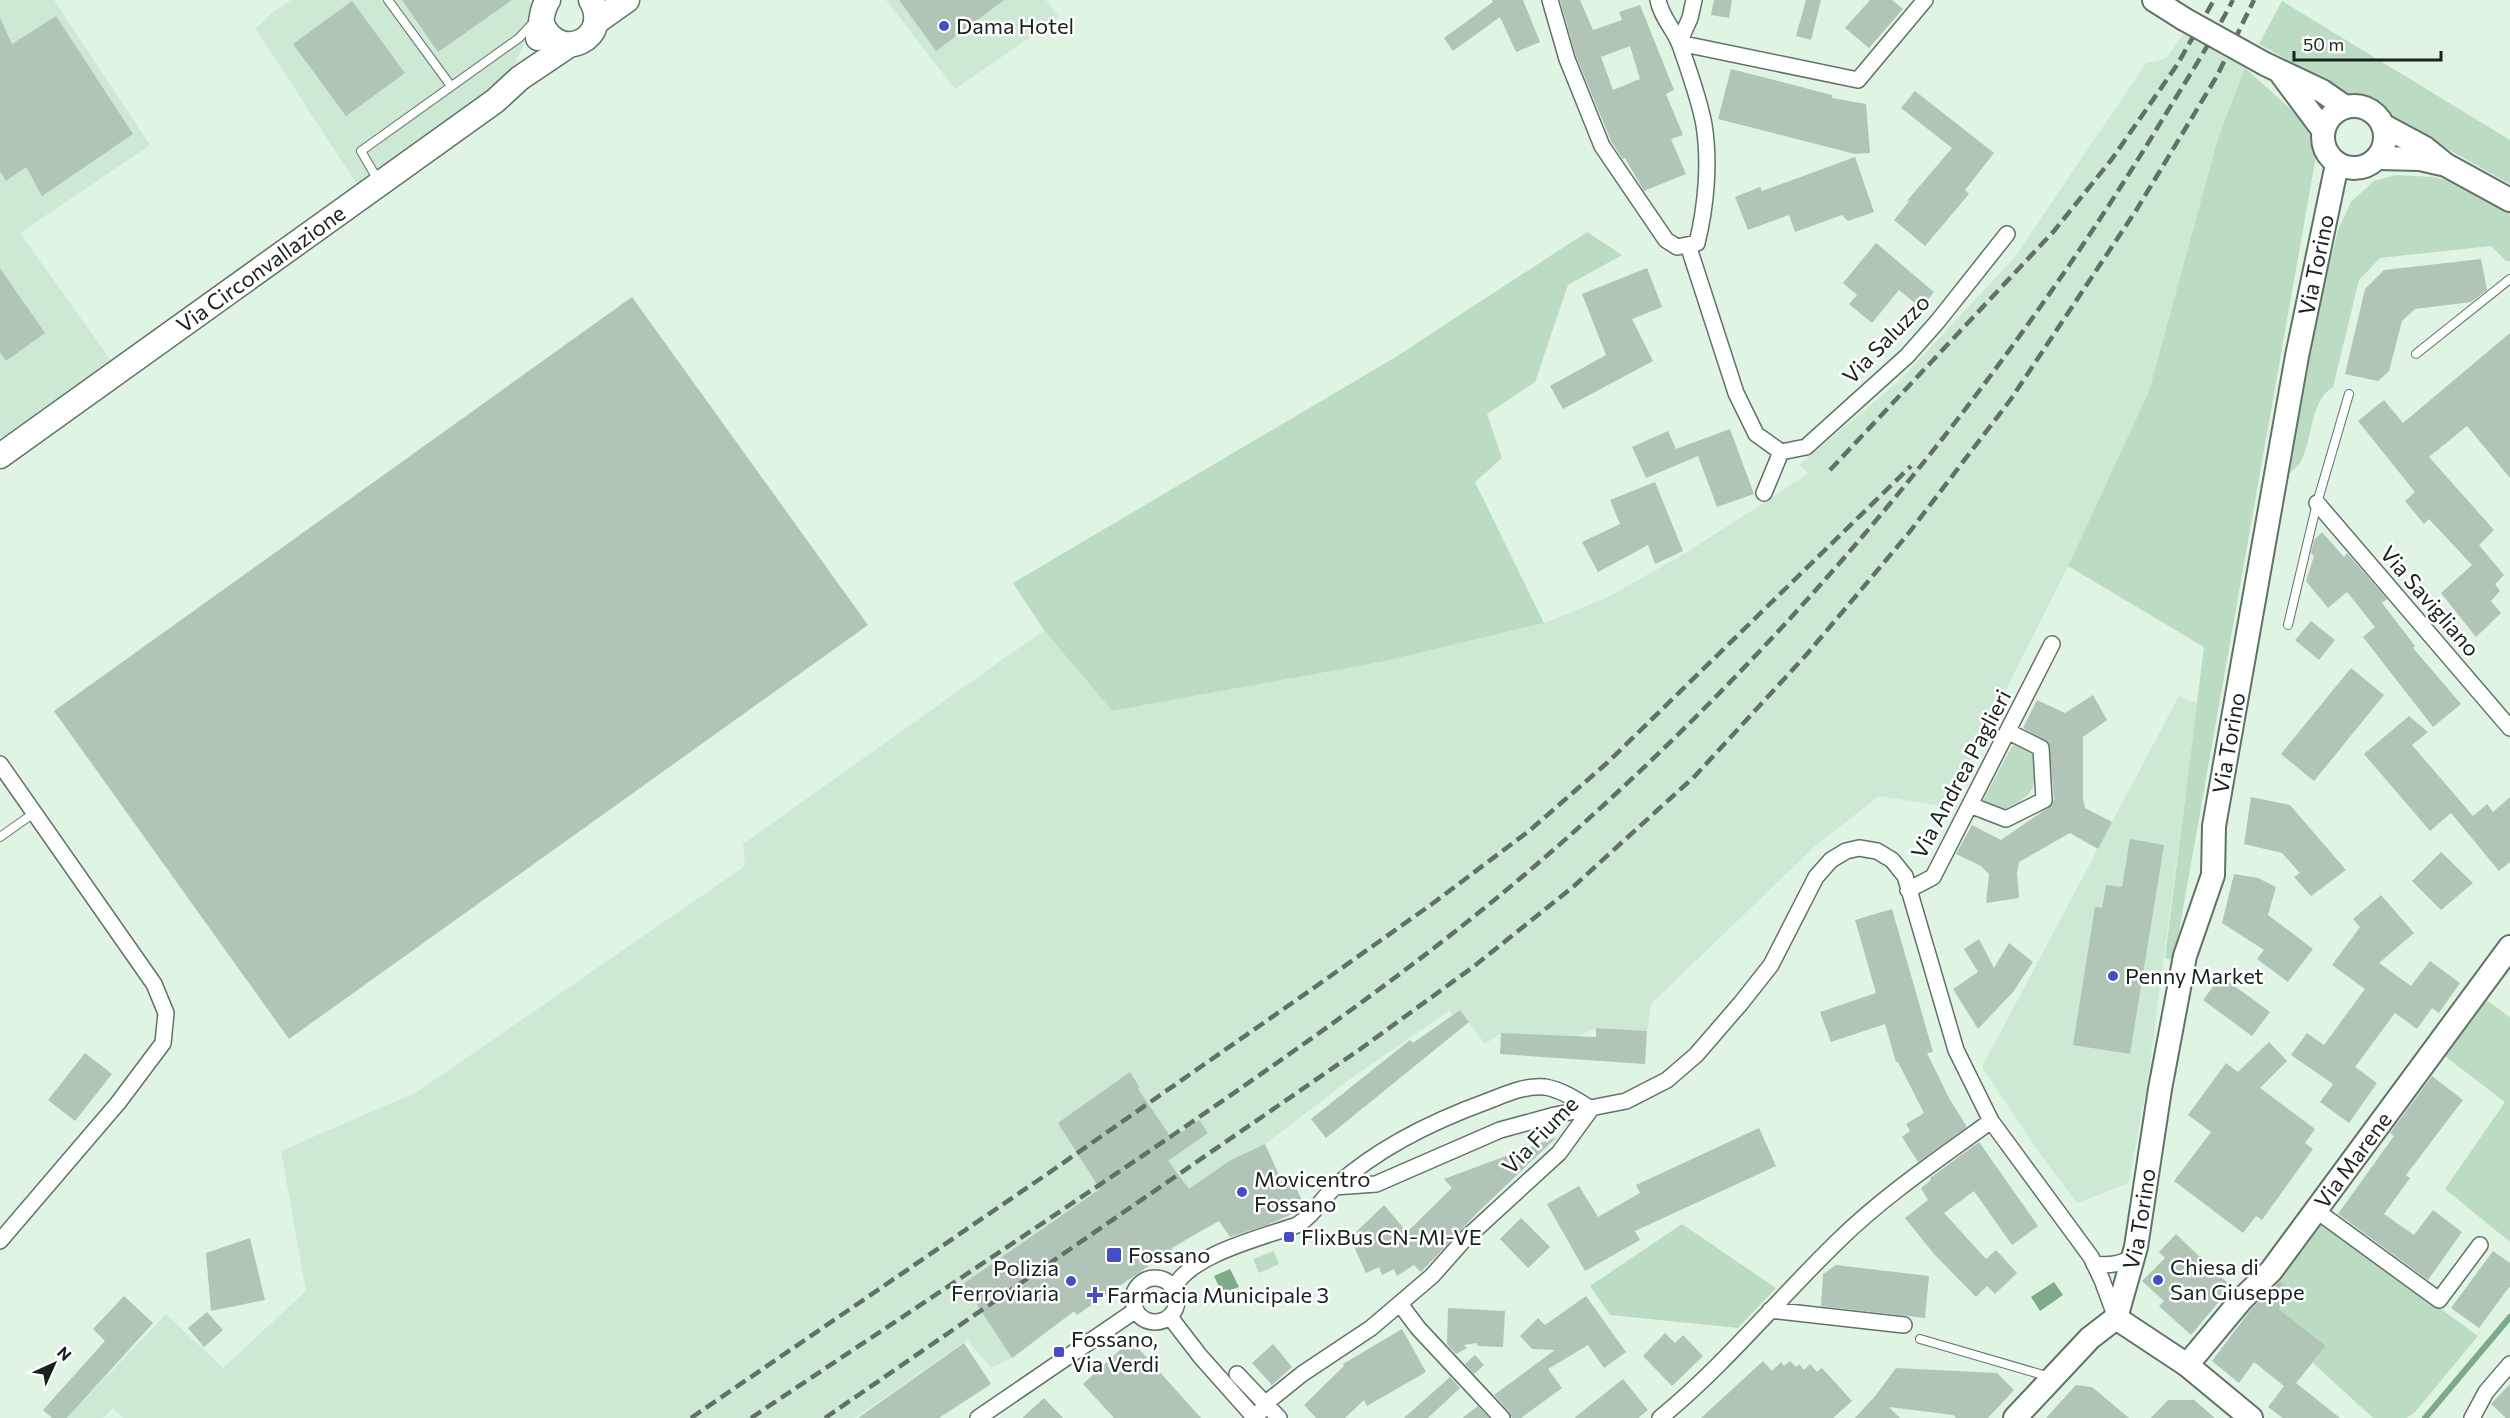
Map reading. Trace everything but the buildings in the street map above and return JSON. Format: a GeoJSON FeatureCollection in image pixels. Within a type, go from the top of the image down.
{"type":"FeatureCollection","features":[{"type":"Feature","properties":{"kind":"main road","name":"Via Circonvallazione"},"geometry":{"type":"LineString","coordinates":[[0,456],[495,101],[520,78],[569,45],[587,38],[594,11],[627,0]]}},
{"type":"Feature","properties":{"kind":"main road","name":"Via Circonvallazione"},"geometry":{"type":"LineString","coordinates":[[520,78],[534,51],[543,10]]}},
{"type":"Feature","properties":{"kind":"main road"},"geometry":{"type":"LineString","coordinates":[[543,10],[549,36],[562,44],[569,45]]}},
{"type":"Feature","properties":{"kind":"street"},"geometry":{"type":"LineString","coordinates":[[1550,0],[1567,60],[1602,146],[1666,240],[1683,246],[1696,243],[1702,223],[1706,175],[1704,124],[1679,43],[1659,8],[1658,0]]}},
{"type":"Feature","properties":{"kind":"street"},"geometry":{"type":"LineString","coordinates":[[1679,43],[1690,18],[1694,0]]}},
{"type":"Feature","properties":{"kind":"street"},"geometry":{"type":"LineString","coordinates":[[1679,43],[1858,80],[1925,0]]}},
{"type":"Feature","properties":{"kind":"street"},"geometry":{"type":"LineString","coordinates":[[2154,0],[2272,67],[2322,91],[2345,107]]}},
{"type":"Feature","properties":{"kind":"street"},"geometry":{"type":"LineString","coordinates":[[2272,67],[2299,95],[2323,130],[2325,149],[2337,164],[2354,169],[2363,167],[2378,158],[2420,159],[2446,165]]}},
{"type":"Feature","properties":{"kind":"street"},"geometry":{"type":"LineString","coordinates":[[2323,130],[2331,115],[2345,107],[2364,107],[2379,118],[2384,126],[2385,143],[2378,158]]}},
{"type":"Feature","properties":{"kind":"street"},"geometry":{"type":"LineString","coordinates":[[2384,126],[2425,148],[2446,165],[2510,200]]}},
{"type":"Feature","properties":{"kind":"street","name":"Via Torino"},"geometry":{"type":"LineString","coordinates":[[2116,1318],[2134,1257],[2160,1089],[2185,956],[2213,875],[2214,826],[2218,803],[2297,356],[2337,164]]}},
{"type":"Feature","properties":{"kind":"street","name":"Via Saluzzo"},"geometry":{"type":"LineString","coordinates":[[1781,452],[1806,447],[1907,356],[2007,234]]}},
{"type":"Feature","properties":{"kind":"street"},"geometry":{"type":"LineString","coordinates":[[1683,246],[1736,393],[1756,434],[1781,452],[1764,493]]}},
{"type":"Feature","properties":{"kind":"street","name":"Via Savigliano"},"geometry":{"type":"LineString","coordinates":[[2317,503],[2510,728]]}},
{"type":"Feature","properties":{"kind":"street","name":"Via Andrea Paglieri"},"geometry":{"type":"LineString","coordinates":[[2052,644],[1933,877],[1908,890],[1956,1050],[1991,1121],[2094,1264],[2116,1318]]}},
{"type":"Feature","properties":{"kind":"street"},"geometry":{"type":"LineString","coordinates":[[1970,805],[2006,819],[2044,800],[2041,748],[2009,732]]}},
{"type":"Feature","properties":{"kind":"street"},"geometry":{"type":"LineString","coordinates":[[0,764],[154,984],[166,1013],[163,1043],[118,1103],[0,1241]]}},
{"type":"Feature","properties":{"kind":"street","name":"Via Fiume"},"geometry":{"type":"LineString","coordinates":[[1256,1418],[1266,1403],[1302,1374],[1371,1328],[1432,1276],[1463,1241],[1559,1153],[1591,1109],[1626,1101],[1667,1080],[1696,1054],[1741,1004],[1771,965],[1816,877],[1831,860],[1846,851],[1859,848],[1877,851],[1892,860],[1899,868],[1905,876],[1908,890]]}},
{"type":"Feature","properties":{"kind":"street","name":"Via Marene"},"geometry":{"type":"LineString","coordinates":[[2187,1365],[2242,1299],[2271,1271],[2510,948]]}},
{"type":"Feature","properties":{"kind":"street"},"geometry":{"type":"LineString","coordinates":[[1174,1288],[1179,1276],[1204,1259],[1297,1225],[1306,1219],[1334,1187],[1395,1143],[1451,1114],[1521,1088],[1545,1087],[1571,1096],[1591,1109]]}},
{"type":"Feature","properties":{"kind":"street"},"geometry":{"type":"LineString","coordinates":[[1334,1187],[1376,1184],[1500,1130],[1555,1115],[1591,1109]]}},
{"type":"Feature","properties":{"kind":"street"},"geometry":{"type":"LineString","coordinates":[[1660,1418],[1840,1239],[1896,1190],[1991,1121]]}},
{"type":"Feature","properties":{"kind":"street"},"geometry":{"type":"LineString","coordinates":[[2317,1211],[2439,1300],[2480,1245]]}},
{"type":"Feature","properties":{"kind":"street"},"geometry":{"type":"LineString","coordinates":[[2094,1264],[2122,1263],[2134,1257]]}},
{"type":"Feature","properties":{"kind":"street"},"geometry":{"type":"LineString","coordinates":[[1147,1279],[1162,1279],[1174,1288],[1177,1293],[1177,1306],[1170,1317],[1151,1322],[1136,1310],[1134,1296],[1141,1283],[1147,1279]]}},
{"type":"Feature","properties":{"kind":"street"},"geometry":{"type":"LineString","coordinates":[[1400,1304],[1418,1328],[1502,1418]]}},
{"type":"Feature","properties":{"kind":"street"},"geometry":{"type":"LineString","coordinates":[[978,1418],[1136,1310]]}},
{"type":"Feature","properties":{"kind":"street"},"geometry":{"type":"LineString","coordinates":[[1770,1311],[1904,1325]]}},
{"type":"Feature","properties":{"kind":"street"},"geometry":{"type":"LineString","coordinates":[[1170,1317],[1200,1356],[1256,1418]]}},
{"type":"Feature","properties":{"kind":"street"},"geometry":{"type":"LineString","coordinates":[[2015,1418],[2090,1338],[2116,1318],[2187,1365],[2251,1418]]}},
{"type":"Feature","properties":{"kind":"street"},"geometry":{"type":"LineString","coordinates":[[2472,1418],[2486,1392],[2510,1364]]}},
{"type":"Feature","properties":{"kind":"street"},"geometry":{"type":"LineString","coordinates":[[1237,1374],[1279,1418]]}},
{"type":"Feature","properties":{"kind":"lane"},"geometry":{"type":"LineString","coordinates":[[388,0],[451,86]]}},
{"type":"Feature","properties":{"kind":"lane"},"geometry":{"type":"LineString","coordinates":[[380,183],[361,151],[519,38],[543,10]]}},
{"type":"Feature","properties":{"kind":"lane"},"geometry":{"type":"LineString","coordinates":[[2416,354],[2510,279]]}},
{"type":"Feature","properties":{"kind":"lane"},"geometry":{"type":"LineString","coordinates":[[2288,625],[2317,503],[2349,394]]}},
{"type":"Feature","properties":{"kind":"lane"},"geometry":{"type":"LineString","coordinates":[[0,837],[34,813]]}},
{"type":"Feature","properties":{"kind":"lane"},"geometry":{"type":"LineString","coordinates":[[1920,1339],[2052,1378]]}},
{"type":"Feature","properties":{"kind":"shaded area"},"geometry":{"type":"Polygon","coordinates":[[[0,0],[54,0],[150,145],[20,233],[112,362],[4,441],[0,435],[0,0]]]}},
{"type":"Feature","properties":{"kind":"shaded area"},"geometry":{"type":"Polygon","coordinates":[[[291,0],[529,0],[531,2],[523,47],[512,69],[465,110],[358,186],[256,29],[272,13],[291,0]]]}},
{"type":"Feature","properties":{"kind":"shaded area"},"geometry":{"type":"Polygon","coordinates":[[[886,0],[1046,0],[1059,17],[955,89],[886,0]]]}},
{"type":"Feature","properties":{"kind":"shaded area"},"geometry":{"type":"Polygon","coordinates":[[[2282,1],[2510,140],[2510,184],[2259,44],[2282,1]]]}},
{"type":"Feature","properties":{"kind":"shaded area"},"geometry":{"type":"Polygon","coordinates":[[[2184,33],[2245,68],[2218,138],[2149,391],[2068,566],[1947,807],[1879,796],[1814,847],[1651,1004],[1647,1031],[1597,1028],[1577,1036],[1501,1033],[1485,1044],[1460,1011],[1453,1016],[1449,1011],[1353,1077],[1265,1144],[1229,1161],[1175,1199],[1197,1233],[1077,1315],[1074,1312],[1012,1358],[991,1368],[967,1340],[855,1418],[123,1418],[113,1408],[103,1418],[67,1418],[166,1314],[223,1368],[306,1291],[281,1151],[417,1092],[745,866],[743,844],[1044,630],[1112,711],[1381,662],[1544,623],[1606,598],[1684,554],[1765,502],[1808,473],[1799,465],[1897,383],[2015,257],[2146,63],[2166,59],[2184,33]]]}},
{"type":"Feature","properties":{"kind":"shaded area"},"geometry":{"type":"Polygon","coordinates":[[[2245,68],[2305,122],[2316,156],[2174,960],[2165,958],[2204,647],[2068,566],[2149,391],[2218,138],[2245,68]]]}},
{"type":"Feature","properties":{"kind":"shaded area"},"geometry":{"type":"Polygon","coordinates":[[[2396,175],[2435,177],[2462,185],[2510,211],[2510,261],[2506,261],[2491,246],[2380,258],[2359,280],[2333,387],[2320,401],[2316,410],[2301,462],[2286,476],[2318,309],[2338,230],[2351,202],[2374,181],[2396,175]]]}},
{"type":"Feature","properties":{"kind":"shaded area"},"geometry":{"type":"Polygon","coordinates":[[[1587,232],[1622,255],[1568,285],[1535,382],[1487,414],[1502,458],[1475,482],[1544,623],[1381,662],[1112,711],[1044,630],[1013,583],[1394,358],[1587,232]]]}},
{"type":"Feature","properties":{"kind":"shaded area"},"geometry":{"type":"Polygon","coordinates":[[[2179,696],[2197,703],[2149,1072],[2129,1183],[2077,1203],[2039,1152],[1982,1067],[2179,696]]]}},
{"type":"Feature","properties":{"kind":"shaded area"},"geometry":{"type":"Polygon","coordinates":[[[2015,741],[2034,752],[2035,781],[2033,788],[2023,799],[2005,809],[1983,800],[2015,741]]]}},
{"type":"Feature","properties":{"kind":"shaded area"},"geometry":{"type":"Polygon","coordinates":[[[2485,999],[2510,1017],[2510,1242],[2445,1189],[2505,1102],[2442,1054],[2485,999]]]}},
{"type":"Feature","properties":{"kind":"shaded area"},"geometry":{"type":"Polygon","coordinates":[[[2321,1222],[2478,1336],[2415,1412],[2407,1418],[2373,1418],[2313,1363],[2326,1346],[2279,1309],[2294,1293],[2277,1278],[2321,1222]]]}},
{"type":"Feature","properties":{"kind":"shaded area"},"geometry":{"type":"Polygon","coordinates":[[[1682,1224],[1776,1288],[1738,1328],[1610,1315],[1590,1286],[1682,1224]]]}},
{"type":"Feature","properties":{"kind":"shaded area"},"geometry":{"type":"Polygon","coordinates":[[[1274,1251],[1279,1264],[1259,1273],[1253,1259],[1274,1251]]]}},
{"type":"Feature","properties":{"kind":"shaded area"},"geometry":{"type":"Polygon","coordinates":[[[1230,1269],[1239,1287],[1222,1293],[1214,1276],[1230,1269]]]}},
{"type":"Feature","properties":{"kind":"shaded area"},"geometry":{"type":"Polygon","coordinates":[[[2054,1282],[2063,1295],[2040,1311],[2031,1297],[2054,1282]]]}},
{"type":"Feature","properties":{"kind":"waterway"},"geometry":{"type":"LineString","coordinates":[[2425,1418],[2510,1317]]}},
{"type":"Feature","properties":{"kind":"railway"},"geometry":{"type":"LineString","coordinates":[[1830,470],[2054,231],[2112,159],[2177,65],[2214,0]]}},
{"type":"Feature","properties":{"kind":"railway"},"geometry":{"type":"LineString","coordinates":[[751,1418],[1176,1133],[1359,1004],[1493,901],[1625,785],[1711,701],[1794,614],[1873,524],[1949,431],[2021,335],[2089,236],[2194,68],[2233,0]]}},
{"type":"Feature","properties":{"kind":"railway"},"geometry":{"type":"LineString","coordinates":[[825,1418],[1359,1050],[1473,967],[1574,886],[1695,776],[1807,654],[1908,534],[2011,399],[2137,209],[2217,76],[2254,0]]}},
{"type":"Feature","properties":{"kind":"railway"},"geometry":{"type":"LineString","coordinates":[[691,1418],[1315,987],[1432,904],[1529,831],[1607,763],[1911,466]]}},
{"type":"Feature","properties":{"kind":"place","name":"Dama Hotel"},"geometry":{"type":"Point","coordinates":[944,26]}},
{"type":"Feature","properties":{"kind":"place","name":"Penny Market"},"geometry":{"type":"Point","coordinates":[2113,976]}},
{"type":"Feature","properties":{"kind":"place","name":"Movicentro Fossano"},"geometry":{"type":"Point","coordinates":[1242,1192]}},
{"type":"Feature","properties":{"kind":"place","name":"FlixBus CN-MI-VE"},"geometry":{"type":"Point","coordinates":[1289,1237]}},
{"type":"Feature","properties":{"kind":"place","name":"Fossano"},"geometry":{"type":"Point","coordinates":[1114,1255]}},
{"type":"Feature","properties":{"kind":"place","name":"Chiesa di San Giuseppe"},"geometry":{"type":"Point","coordinates":[2158,1280]}},
{"type":"Feature","properties":{"kind":"place","name":"Polizia Ferroviaria"},"geometry":{"type":"Point","coordinates":[1071,1281]}},
{"type":"Feature","properties":{"kind":"place","name":"Farmacia Municipale 3"},"geometry":{"type":"Point","coordinates":[1095,1295]}},
{"type":"Feature","properties":{"kind":"place","name":"Fossano, Via Verdi"},"geometry":{"type":"Point","coordinates":[1059,1352]}}]}
